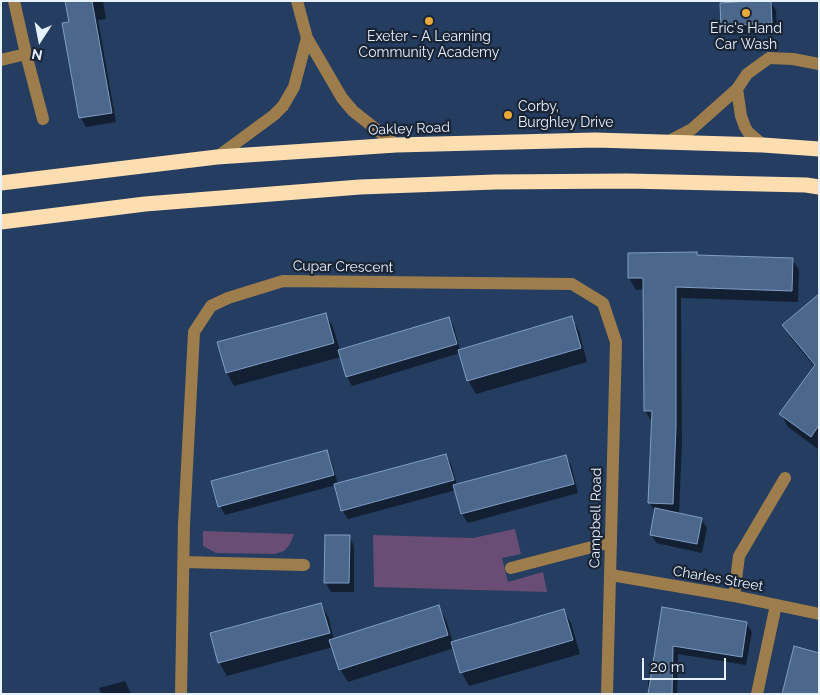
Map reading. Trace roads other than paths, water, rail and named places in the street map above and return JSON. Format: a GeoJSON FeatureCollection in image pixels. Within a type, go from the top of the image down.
{"type":"FeatureCollection","features":[{"type":"Feature","properties":{"kind":"highway","name":"Oakley Road"},"geometry":{"type":"LineString","coordinates":[[1,183],[217,157],[396,145],[595,140],[669,141],[819,149]]}},
{"type":"Feature","properties":{"kind":"highway"},"geometry":{"type":"LineString","coordinates":[[1,222],[145,204],[360,187],[495,182],[627,181],[806,185],[819,187]]}},
{"type":"Feature","properties":{"kind":"street"},"geometry":{"type":"LineString","coordinates":[[14,1],[42,119]]}},
{"type":"Feature","properties":{"kind":"street"},"geometry":{"type":"LineString","coordinates":[[297,1],[307,38],[342,98],[353,111],[396,145]]}},
{"type":"Feature","properties":{"kind":"street"},"geometry":{"type":"LineString","coordinates":[[217,157],[274,115],[283,106],[294,87],[307,38]]}},
{"type":"Feature","properties":{"kind":"street"},"geometry":{"type":"LineString","coordinates":[[1,60],[26,54]]}},
{"type":"Feature","properties":{"kind":"street"},"geometry":{"type":"LineString","coordinates":[[669,141],[692,129],[737,89],[747,74],[769,58],[793,59],[819,64]]}},
{"type":"Feature","properties":{"kind":"street"},"geometry":{"type":"LineString","coordinates":[[737,89],[741,116],[745,127],[763,145]]}},
{"type":"Feature","properties":{"kind":"street","name":"Cupar Crescent"},"geometry":{"type":"LineString","coordinates":[[181,694],[183,562],[194,332],[211,306],[228,298],[283,281],[572,284],[603,302],[616,342]]}},
{"type":"Feature","properties":{"kind":"street","name":"Campbell Road"},"geometry":{"type":"LineString","coordinates":[[607,694],[608,596],[611,575],[616,342]]}},
{"type":"Feature","properties":{"kind":"street"},"geometry":{"type":"LineString","coordinates":[[734,596],[739,556],[785,478]]}},
{"type":"Feature","properties":{"kind":"street"},"geometry":{"type":"LineString","coordinates":[[511,568],[611,542]]}},
{"type":"Feature","properties":{"kind":"street"},"geometry":{"type":"LineString","coordinates":[[183,562],[304,566]]}},
{"type":"Feature","properties":{"kind":"street","name":"Charles Street"},"geometry":{"type":"LineString","coordinates":[[611,575],[734,596],[819,614]]}},
{"type":"Feature","properties":{"kind":"street"},"geometry":{"type":"LineString","coordinates":[[756,694],[776,605]]}},
{"type":"Feature","properties":{"kind":"place","name":"Eric's Hand Car Wash"},"geometry":{"type":"Point","coordinates":[746,13]}},
{"type":"Feature","properties":{"kind":"place","name":"Exeter - A Learning Community Academy"},"geometry":{"type":"Point","coordinates":[429,21]}},
{"type":"Feature","properties":{"kind":"place","name":"Corby, Burghley Drive"},"geometry":{"type":"Point","coordinates":[508,115]}}]}
